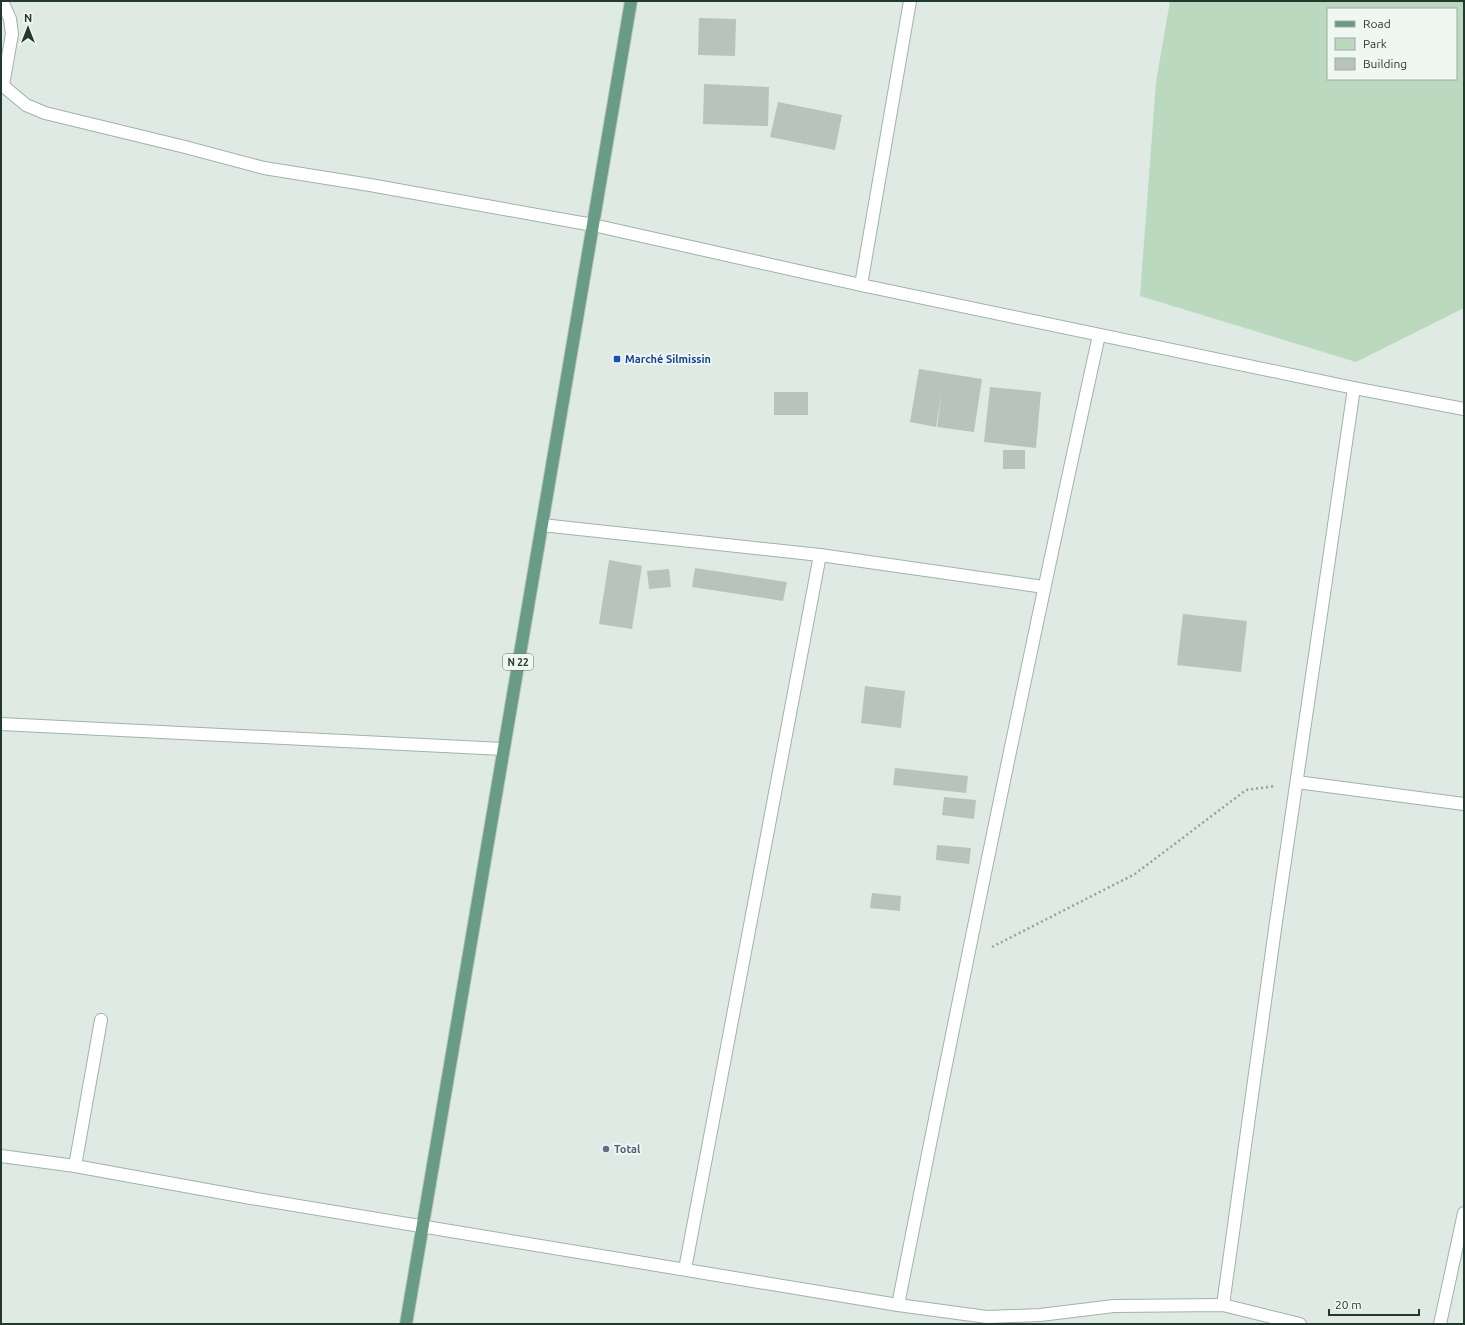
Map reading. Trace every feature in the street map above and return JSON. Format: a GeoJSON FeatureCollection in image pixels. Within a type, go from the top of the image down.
{"type":"FeatureCollection","features":[{"type":"Feature","properties":{"kind":"main road","name":"N 22"},"geometry":{"type":"LineString","coordinates":[[406,1324],[632,1]]}},
{"type":"Feature","properties":{"kind":"street"},"geometry":{"type":"LineString","coordinates":[[2,1],[10,19],[12,34],[2,84],[26,105],[44,114],[185,147],[264,168],[370,185],[593,225],[860,285],[1354,388],[1464,409]]}},
{"type":"Feature","properties":{"kind":"street"},"geometry":{"type":"LineString","coordinates":[[860,285],[910,1]]}},
{"type":"Feature","properties":{"kind":"street"},"geometry":{"type":"LineString","coordinates":[[898,1305],[1044,587],[1099,335]]}},
{"type":"Feature","properties":{"kind":"street"},"geometry":{"type":"LineString","coordinates":[[1223,1305],[1354,388]]}},
{"type":"Feature","properties":{"kind":"street"},"geometry":{"type":"LineString","coordinates":[[542,525],[820,555],[1044,587]]}},
{"type":"Feature","properties":{"kind":"street"},"geometry":{"type":"LineString","coordinates":[[685,1269],[820,555]]}},
{"type":"Feature","properties":{"kind":"street"},"geometry":{"type":"LineString","coordinates":[[1,724],[503,750]]}},
{"type":"Feature","properties":{"kind":"street"},"geometry":{"type":"LineString","coordinates":[[1297,782],[1464,804]]}},
{"type":"Feature","properties":{"kind":"street"},"geometry":{"type":"LineString","coordinates":[[75,1166],[101,1020]]}},
{"type":"Feature","properties":{"kind":"street"},"geometry":{"type":"LineString","coordinates":[[1,1156],[75,1166],[423,1227],[898,1305],[987,1317],[1040,1315],[1114,1306],[1223,1305],[1300,1324]]}},
{"type":"Feature","properties":{"kind":"street"},"geometry":{"type":"LineString","coordinates":[[1440,1324],[1464,1213]]}},
{"type":"Feature","properties":{"kind":"path"},"geometry":{"type":"LineString","coordinates":[[967,960],[1135,874],[1246,790],[1297,782]]}},
{"type":"Feature","properties":{"kind":"green space"},"geometry":{"type":"Polygon","coordinates":[[[1170,1],[1464,1],[1464,308],[1356,362],[1140,296],[1156,82],[1170,1]]]}},
{"type":"Feature","properties":{"kind":"building"},"geometry":{"type":"Polygon","coordinates":[[[699,18],[736,19],[735,56],[698,55],[699,18]]]}},
{"type":"Feature","properties":{"kind":"building"},"geometry":{"type":"Polygon","coordinates":[[[704,84],[769,87],[768,126],[703,124],[704,84]]]}},
{"type":"Feature","properties":{"kind":"building"},"geometry":{"type":"Polygon","coordinates":[[[778,102],[842,115],[835,150],[770,137],[778,102]]]}},
{"type":"Feature","properties":{"kind":"building"},"geometry":{"type":"Polygon","coordinates":[[[919,369],[982,379],[974,432],[937,427],[942,391],[936,427],[910,422],[919,369]]]}},
{"type":"Feature","properties":{"kind":"building"},"geometry":{"type":"Polygon","coordinates":[[[990,387],[1041,392],[1036,448],[984,442],[990,387]]]}},
{"type":"Feature","properties":{"kind":"building"},"geometry":{"type":"Polygon","coordinates":[[[774,392],[808,392],[808,415],[774,415],[774,392]]]}},
{"type":"Feature","properties":{"kind":"building"},"geometry":{"type":"Polygon","coordinates":[[[1003,450],[1025,450],[1025,469],[1003,469],[1003,450]]]}},
{"type":"Feature","properties":{"kind":"building"},"geometry":{"type":"Polygon","coordinates":[[[609,560],[642,566],[632,629],[599,624],[609,560]]]}},
{"type":"Feature","properties":{"kind":"building"},"geometry":{"type":"Polygon","coordinates":[[[695,568],[787,582],[783,601],[692,587],[695,568]]]}},
{"type":"Feature","properties":{"kind":"building"},"geometry":{"type":"Polygon","coordinates":[[[669,569],[671,587],[649,589],[647,571],[669,569]]]}},
{"type":"Feature","properties":{"kind":"building"},"geometry":{"type":"Polygon","coordinates":[[[1183,614],[1247,621],[1241,672],[1177,665],[1183,614]]]}},
{"type":"Feature","properties":{"kind":"building"},"geometry":{"type":"Polygon","coordinates":[[[865,686],[905,691],[901,728],[861,723],[865,686]]]}},
{"type":"Feature","properties":{"kind":"building"},"geometry":{"type":"Polygon","coordinates":[[[895,768],[968,776],[966,793],[893,785],[895,768]]]}},
{"type":"Feature","properties":{"kind":"building"},"geometry":{"type":"Polygon","coordinates":[[[944,797],[976,800],[974,819],[942,815],[944,797]]]}},
{"type":"Feature","properties":{"kind":"building"},"geometry":{"type":"Polygon","coordinates":[[[937,845],[971,848],[969,864],[936,860],[937,845]]]}},
{"type":"Feature","properties":{"kind":"building"},"geometry":{"type":"Polygon","coordinates":[[[872,893],[901,896],[900,911],[870,908],[872,893]]]}},
{"type":"Feature","properties":{"kind":"place","name":"Marché Silmissin"},"geometry":{"type":"Point","coordinates":[617,359]}},
{"type":"Feature","properties":{"kind":"place","name":"Total"},"geometry":{"type":"Point","coordinates":[606,1149]}}]}
